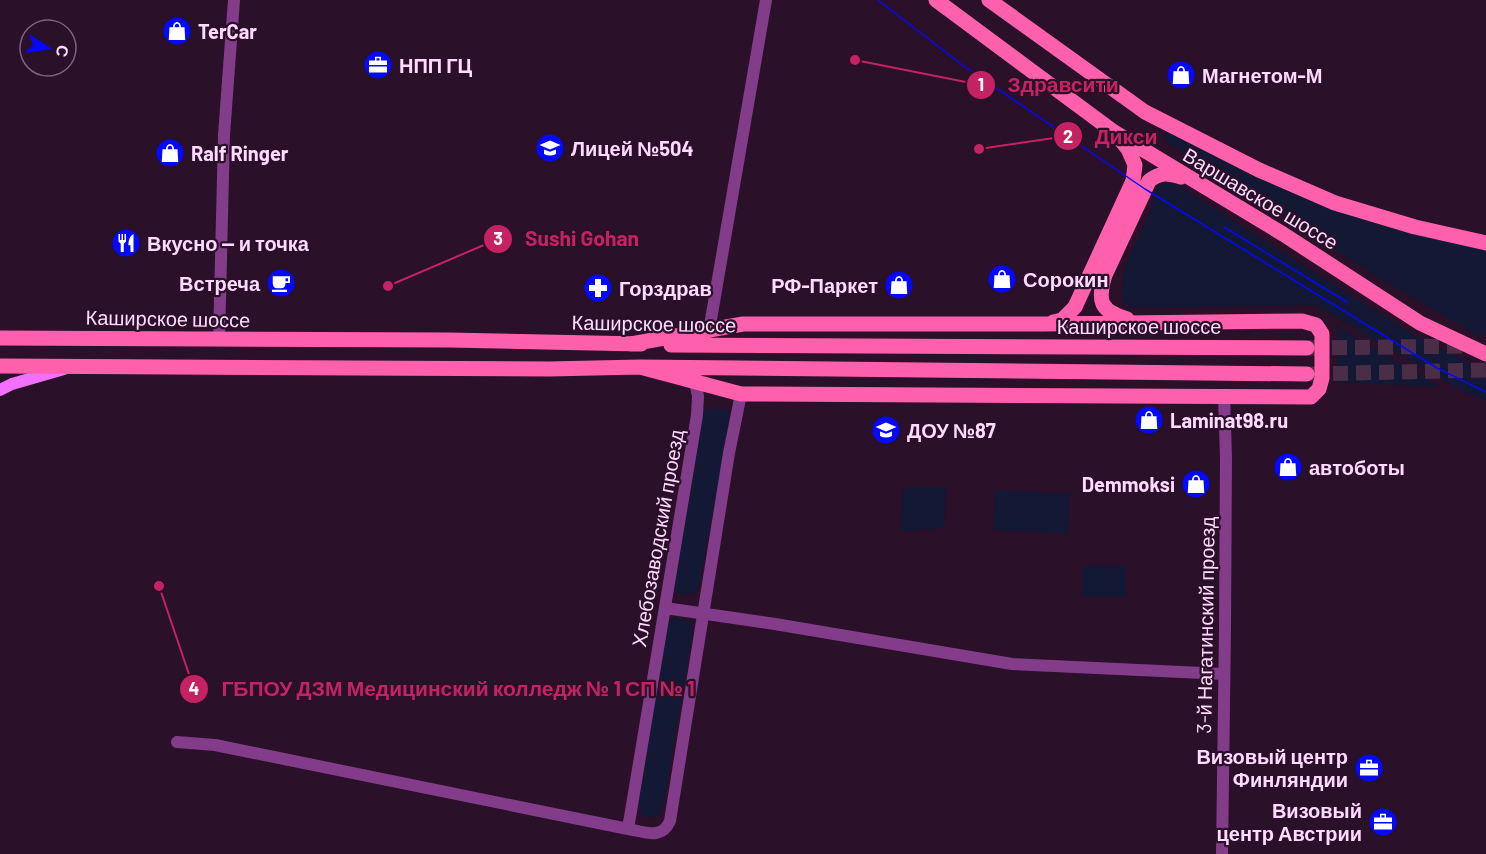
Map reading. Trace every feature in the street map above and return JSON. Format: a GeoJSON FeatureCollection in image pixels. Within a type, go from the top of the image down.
{"type":"FeatureCollection","features":[{"type":"Feature","properties":{"kind":"main road","name":"Варшавское шоссе"},"geometry":{"type":"LineString","coordinates":[[936,0],[1114,132],[1282,234],[1420,323],[1486,354]]}},
{"type":"Feature","properties":{"kind":"main road","name":"Варшавское шоссе"},"geometry":{"type":"LineString","coordinates":[[989,0],[1146,112],[1259,170],[1335,203],[1415,227],[1486,243]]}},
{"type":"Feature","properties":{"kind":"main road"},"geometry":{"type":"LineString","coordinates":[[1043,324],[1062,320],[1075,307],[1131,189],[1135,165],[1128,149],[1114,132]]}},
{"type":"Feature","properties":{"kind":"main road"},"geometry":{"type":"LineString","coordinates":[[1135,321],[1111,314],[1102,305],[1101,291],[1105,275],[1149,181],[1155,176],[1167,173],[1188,178]]}},
{"type":"Feature","properties":{"kind":"main road"},"geometry":{"type":"LineString","coordinates":[[631,344],[742,324],[1302,321],[1316,325],[1322,334],[1322,378],[1319,389],[1311,397],[741,394],[640,367]]}},
{"type":"Feature","properties":{"kind":"main road"},"geometry":{"type":"LineString","coordinates":[[0,332],[22,337]]}},
{"type":"Feature","properties":{"kind":"main road","name":"Каширское шоссе"},"geometry":{"type":"LineString","coordinates":[[0,338],[1307,348]]}},
{"type":"Feature","properties":{"kind":"main road"},"geometry":{"type":"LineString","coordinates":[[1470,345],[1486,345]]}},
{"type":"Feature","properties":{"kind":"main road"},"geometry":{"type":"LineString","coordinates":[[0,390],[12,384],[77,365]]}},
{"type":"Feature","properties":{"kind":"main road"},"geometry":{"type":"LineString","coordinates":[[0,366],[549,369],[640,367],[1307,374]]}},
{"type":"Feature","properties":{"kind":"street"},"geometry":{"type":"LineString","coordinates":[[219,340],[224,135],[234,0]]}},
{"type":"Feature","properties":{"kind":"street"},"geometry":{"type":"LineString","coordinates":[[709,331],[766,0]]}},
{"type":"Feature","properties":{"kind":"street","name":"Хлебозаводский проезд"},"geometry":{"type":"LineString","coordinates":[[628,829],[697,415],[698,396],[694,382]]}},
{"type":"Feature","properties":{"kind":"street"},"geometry":{"type":"LineString","coordinates":[[177,742],[215,745],[658,834],[666,829],[670,821],[735,416],[741,394]]}},
{"type":"Feature","properties":{"kind":"street","name":"3-й Нагатинский проезд"},"geometry":{"type":"LineString","coordinates":[[1222,854],[1226,457],[1224,396]]}},
{"type":"Feature","properties":{"kind":"street"},"geometry":{"type":"LineString","coordinates":[[665,608],[1012,664],[1224,675]]}},
{"type":"Feature","properties":{"kind":"shaded area"},"geometry":{"type":"Polygon","coordinates":[[[1167,132],[1266,180],[1486,249],[1486,334],[1477,335],[1368,271],[1167,142],[1165,138],[1167,132]]]}},
{"type":"Feature","properties":{"kind":"shaded area"},"geometry":{"type":"Polygon","coordinates":[[[1164,182],[1177,185],[1409,332],[1486,371],[1486,400],[1466,393],[1315,305],[1132,308],[1123,301],[1123,278],[1130,255],[1150,211],[1156,187],[1164,182]]]}},
{"type":"Feature","properties":{"kind":"shaded area"},"geometry":{"type":"Polygon","coordinates":[[[1338,327],[1440,387],[1337,382],[1338,335],[1336,328],[1338,327]]]}},
{"type":"Feature","properties":{"kind":"shaded area"},"geometry":{"type":"Polygon","coordinates":[[[703,409],[729,409],[730,422],[699,586],[695,593],[683,595],[678,593],[673,583],[703,409]]]}},
{"type":"Feature","properties":{"kind":"shaded area"},"geometry":{"type":"Polygon","coordinates":[[[903,487],[944,487],[946,489],[944,528],[901,531],[903,487]]]}},
{"type":"Feature","properties":{"kind":"shaded area"},"geometry":{"type":"Polygon","coordinates":[[[995,490],[1069,494],[1068,534],[993,530],[995,490]]]}},
{"type":"Feature","properties":{"kind":"shaded area"},"geometry":{"type":"Polygon","coordinates":[[[1082,566],[1126,566],[1126,597],[1082,597],[1082,566]]]}},
{"type":"Feature","properties":{"kind":"shaded area"},"geometry":{"type":"Polygon","coordinates":[[[675,617],[691,621],[693,632],[663,807],[659,815],[651,818],[641,814],[637,802],[668,622],[675,617]]]}},
{"type":"Feature","properties":{"kind":"tunnel"},"geometry":{"type":"LineString","coordinates":[[1309,348],[1471,346]]}},
{"type":"Feature","properties":{"kind":"tunnel"},"geometry":{"type":"LineString","coordinates":[[1310,374],[1486,370]]}},
{"type":"Feature","properties":{"kind":"tram line"},"geometry":{"type":"LineString","coordinates":[[878,0],[961,64],[1145,189],[1437,368],[1486,392]]}},
{"type":"Feature","properties":{"kind":"tram line"},"geometry":{"type":"LineString","coordinates":[[1224,227],[1347,302]]}},
{"type":"Feature","properties":{"kind":"place","name":"TerCar"},"geometry":{"type":"Point","coordinates":[177,31]}},
{"type":"Feature","properties":{"kind":"place","name":"Здравсити"},"geometry":{"type":"Point","coordinates":[855,60]}},
{"type":"Feature","properties":{"kind":"place","name":"НПП ГЦ"},"geometry":{"type":"Point","coordinates":[378,65]}},
{"type":"Feature","properties":{"kind":"place","name":"Магнетом-М"},"geometry":{"type":"Point","coordinates":[1181,75]}},
{"type":"Feature","properties":{"kind":"place","name":"Лицей №504"},"geometry":{"type":"Point","coordinates":[550,148]}},
{"type":"Feature","properties":{"kind":"place","name":"Дикси"},"geometry":{"type":"Point","coordinates":[979,149]}},
{"type":"Feature","properties":{"kind":"place","name":"Ralf Ringer"},"geometry":{"type":"Point","coordinates":[170,153]}},
{"type":"Feature","properties":{"kind":"place","name":"Вкусно — и точка"},"geometry":{"type":"Point","coordinates":[126,243]}},
{"type":"Feature","properties":{"kind":"place","name":"Сорокин"},"geometry":{"type":"Point","coordinates":[1002,279]}},
{"type":"Feature","properties":{"kind":"place","name":"Встреча"},"geometry":{"type":"Point","coordinates":[281,283]}},
{"type":"Feature","properties":{"kind":"place","name":"РФ-Паркет"},"geometry":{"type":"Point","coordinates":[899,285]}},
{"type":"Feature","properties":{"kind":"place","name":"Sushi Gohan"},"geometry":{"type":"Point","coordinates":[388,286]}},
{"type":"Feature","properties":{"kind":"place","name":"Горздрав"},"geometry":{"type":"Point","coordinates":[598,288]}},
{"type":"Feature","properties":{"kind":"place","name":"Laminat98.ru"},"geometry":{"type":"Point","coordinates":[1149,420]}},
{"type":"Feature","properties":{"kind":"place","name":"ДОУ №87"},"geometry":{"type":"Point","coordinates":[886,430]}},
{"type":"Feature","properties":{"kind":"place","name":"автоботы"},"geometry":{"type":"Point","coordinates":[1288,467]}},
{"type":"Feature","properties":{"kind":"place","name":"Demmoksi"},"geometry":{"type":"Point","coordinates":[1196,484]}},
{"type":"Feature","properties":{"kind":"place","name":"ГБПОУ ДЗМ Медицинский колледж № 1 СП № 1"},"geometry":{"type":"Point","coordinates":[159,586]}},
{"type":"Feature","properties":{"kind":"place","name":"Визовый центр Финляндии"},"geometry":{"type":"Point","coordinates":[1369,768]}},
{"type":"Feature","properties":{"kind":"place","name":"Визовый центр Австрии"},"geometry":{"type":"Point","coordinates":[1383,822]}}]}
